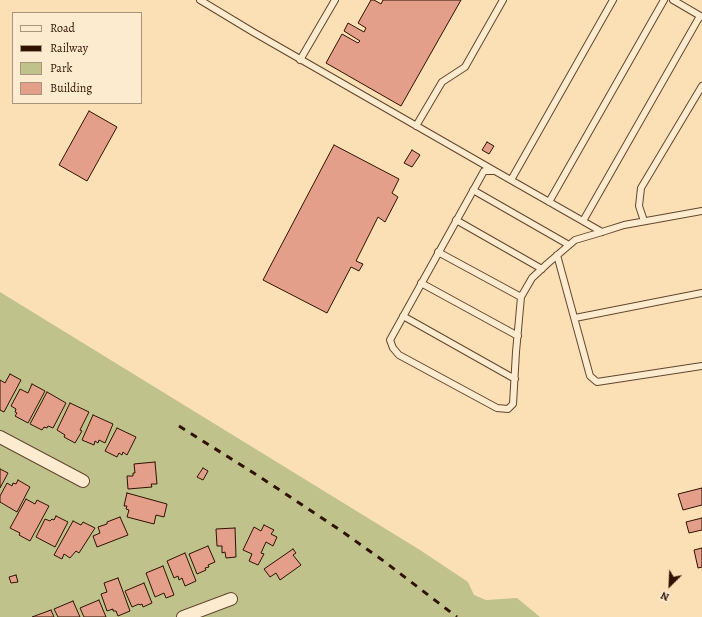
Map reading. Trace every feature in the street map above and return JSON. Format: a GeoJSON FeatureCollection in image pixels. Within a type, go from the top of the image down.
{"type":"FeatureCollection","features":[{"type":"Feature","properties":{"kind":"street"},"geometry":{"type":"LineString","coordinates":[[0,437],[83,481]]}},
{"type":"Feature","properties":{"kind":"street"},"geometry":{"type":"LineString","coordinates":[[183,617],[231,599]]}},
{"type":"Feature","properties":{"kind":"lane"},"geometry":{"type":"LineString","coordinates":[[200,0],[300,60],[602,232]]}},
{"type":"Feature","properties":{"kind":"lane"},"geometry":{"type":"LineString","coordinates":[[300,60],[335,0]]}},
{"type":"Feature","properties":{"kind":"lane"},"geometry":{"type":"LineString","coordinates":[[416,126],[442,82],[465,67],[503,0]]}},
{"type":"Feature","properties":{"kind":"lane"},"geometry":{"type":"LineString","coordinates":[[511,180],[613,0]]}},
{"type":"Feature","properties":{"kind":"lane"},"geometry":{"type":"LineString","coordinates":[[549,202],[664,0]]}},
{"type":"Feature","properties":{"kind":"lane"},"geometry":{"type":"LineString","coordinates":[[583,221],[701,16],[673,0]]}},
{"type":"Feature","properties":{"kind":"lane"},"geometry":{"type":"LineString","coordinates":[[644,221],[639,206],[642,188],[702,86]]}},
{"type":"Feature","properties":{"kind":"lane"},"geometry":{"type":"LineString","coordinates":[[495,171],[484,171],[390,340],[398,355],[497,408],[508,410],[513,404],[522,297],[532,278],[575,240],[624,225],[702,211]]}},
{"type":"Feature","properties":{"kind":"lane"},"geometry":{"type":"LineString","coordinates":[[473,190],[569,245]]}},
{"type":"Feature","properties":{"kind":"lane"},"geometry":{"type":"LineString","coordinates":[[456,220],[542,269]]}},
{"type":"Feature","properties":{"kind":"lane"},"geometry":{"type":"LineString","coordinates":[[438,252],[522,297]]}},
{"type":"Feature","properties":{"kind":"lane"},"geometry":{"type":"LineString","coordinates":[[557,255],[590,376],[596,382],[702,366]]}},
{"type":"Feature","properties":{"kind":"lane"},"geometry":{"type":"LineString","coordinates":[[421,283],[518,336]]}},
{"type":"Feature","properties":{"kind":"lane"},"geometry":{"type":"LineString","coordinates":[[575,318],[702,293]]}},
{"type":"Feature","properties":{"kind":"lane"},"geometry":{"type":"LineString","coordinates":[[403,316],[514,379]]}},
{"type":"Feature","properties":{"kind":"green space"},"geometry":{"type":"Polygon","coordinates":[[[0,292],[420,550],[468,582],[474,595],[486,600],[517,598],[540,617],[0,617],[0,292]]]}},
{"type":"Feature","properties":{"kind":"building"},"geometry":{"type":"Polygon","coordinates":[[[371,0],[381,4],[383,0],[461,0],[401,106],[326,63],[342,34],[358,43],[360,41],[344,31],[348,23],[364,32],[366,28],[358,23],[371,0]]]}},
{"type":"Feature","properties":{"kind":"building"},"geometry":{"type":"Polygon","coordinates":[[[89,111],[117,127],[87,181],[59,165],[89,111]]]}},
{"type":"Feature","properties":{"kind":"building"},"geometry":{"type":"Polygon","coordinates":[[[487,142],[494,146],[489,154],[482,150],[487,142]]]}},
{"type":"Feature","properties":{"kind":"building"},"geometry":{"type":"Polygon","coordinates":[[[334,145],[399,179],[392,193],[398,197],[385,222],[378,217],[356,261],[363,264],[359,271],[351,267],[327,313],[263,280],[334,145]]]}},
{"type":"Feature","properties":{"kind":"building"},"geometry":{"type":"Polygon","coordinates":[[[412,150],[420,155],[412,167],[404,163],[412,150]]]}},
{"type":"Feature","properties":{"kind":"building"},"geometry":{"type":"Polygon","coordinates":[[[10,374],[21,380],[4,412],[0,410],[0,380],[5,383],[10,374]]]}},
{"type":"Feature","properties":{"kind":"building"},"geometry":{"type":"Polygon","coordinates":[[[32,384],[45,391],[28,423],[15,416],[17,413],[15,412],[16,409],[11,406],[20,389],[28,393],[32,384]]]}},
{"type":"Feature","properties":{"kind":"building"},"geometry":{"type":"Polygon","coordinates":[[[47,392],[66,403],[53,428],[48,426],[47,428],[44,427],[42,430],[30,424],[47,392]]]}},
{"type":"Feature","properties":{"kind":"building"},"geometry":{"type":"Polygon","coordinates":[[[70,403],[89,412],[80,430],[82,431],[75,443],[64,437],[65,435],[57,430],[70,403]]]}},
{"type":"Feature","properties":{"kind":"building"},"geometry":{"type":"Polygon","coordinates":[[[93,415],[113,424],[105,443],[99,440],[98,443],[95,441],[94,445],[82,440],[93,415]]]}},
{"type":"Feature","properties":{"kind":"building"},"geometry":{"type":"Polygon","coordinates":[[[117,428],[136,437],[127,455],[123,452],[122,455],[119,453],[117,457],[105,451],[117,428]]]}},
{"type":"Feature","properties":{"kind":"building"},"geometry":{"type":"Polygon","coordinates":[[[155,462],[157,484],[151,484],[152,487],[128,489],[127,476],[133,476],[133,473],[135,473],[134,464],[155,462]]]}},
{"type":"Feature","properties":{"kind":"building"},"geometry":{"type":"Polygon","coordinates":[[[203,468],[208,471],[203,480],[197,477],[203,468]]]}},
{"type":"Feature","properties":{"kind":"building"},"geometry":{"type":"Polygon","coordinates":[[[0,469],[8,473],[0,488],[0,469]]]}},
{"type":"Feature","properties":{"kind":"building"},"geometry":{"type":"Polygon","coordinates":[[[18,480],[30,487],[17,512],[0,502],[0,496],[7,483],[12,486],[13,483],[16,484],[18,480]]]}},
{"type":"Feature","properties":{"kind":"building"},"geometry":{"type":"Polygon","coordinates":[[[702,488],[702,505],[683,510],[678,494],[702,488]]]}},
{"type":"Feature","properties":{"kind":"building"},"geometry":{"type":"Polygon","coordinates":[[[127,493],[167,504],[164,517],[156,515],[154,524],[127,517],[129,510],[126,509],[127,506],[124,506],[127,493]]]}},
{"type":"Feature","properties":{"kind":"building"},"geometry":{"type":"Polygon","coordinates":[[[26,499],[35,504],[37,500],[49,506],[30,541],[19,535],[20,533],[10,528],[26,499]]]}},
{"type":"Feature","properties":{"kind":"building"},"geometry":{"type":"Polygon","coordinates":[[[56,516],[68,522],[55,547],[36,537],[45,519],[50,521],[52,519],[54,520],[56,516]]]}},
{"type":"Feature","properties":{"kind":"building"},"geometry":{"type":"Polygon","coordinates":[[[120,517],[128,535],[97,547],[93,536],[100,533],[98,527],[120,517]]]}},
{"type":"Feature","properties":{"kind":"building"},"geometry":{"type":"Polygon","coordinates":[[[702,518],[702,530],[689,533],[686,522],[702,518]]]}},
{"type":"Feature","properties":{"kind":"building"},"geometry":{"type":"Polygon","coordinates":[[[73,521],[81,525],[83,522],[95,528],[79,553],[76,551],[70,558],[64,554],[62,559],[54,555],[73,521]]]}},
{"type":"Feature","properties":{"kind":"building"},"geometry":{"type":"Polygon","coordinates":[[[264,525],[274,530],[271,534],[277,537],[273,546],[266,542],[261,553],[264,554],[258,565],[249,561],[252,554],[243,550],[254,527],[261,531],[264,525]]]}},
{"type":"Feature","properties":{"kind":"building"},"geometry":{"type":"Polygon","coordinates":[[[235,528],[236,557],[226,558],[225,552],[222,553],[222,546],[217,546],[216,529],[235,528]]]}},
{"type":"Feature","properties":{"kind":"building"},"geometry":{"type":"Polygon","coordinates":[[[208,546],[215,562],[208,565],[209,567],[205,568],[206,570],[197,574],[189,554],[208,546]]]}},
{"type":"Feature","properties":{"kind":"building"},"geometry":{"type":"Polygon","coordinates":[[[702,548],[702,567],[698,568],[694,550],[702,548]]]}},
{"type":"Feature","properties":{"kind":"building"},"geometry":{"type":"Polygon","coordinates":[[[293,549],[296,553],[293,555],[301,565],[280,580],[276,573],[270,577],[264,569],[293,549]]]}},
{"type":"Feature","properties":{"kind":"building"},"geometry":{"type":"Polygon","coordinates":[[[185,553],[196,581],[185,586],[182,578],[179,580],[178,576],[174,578],[167,561],[185,553]]]}},
{"type":"Feature","properties":{"kind":"building"},"geometry":{"type":"Polygon","coordinates":[[[163,566],[174,595],[166,598],[164,593],[155,597],[146,573],[163,566]]]}},
{"type":"Feature","properties":{"kind":"building"},"geometry":{"type":"Polygon","coordinates":[[[16,575],[18,582],[11,583],[9,577],[16,575]]]}},
{"type":"Feature","properties":{"kind":"building"},"geometry":{"type":"Polygon","coordinates":[[[118,578],[130,611],[118,616],[116,611],[113,611],[113,609],[107,611],[101,594],[107,592],[104,583],[118,578]]]}},
{"type":"Feature","properties":{"kind":"building"},"geometry":{"type":"Polygon","coordinates":[[[144,583],[152,603],[143,607],[142,604],[139,604],[132,607],[125,591],[144,583]]]}},
{"type":"Feature","properties":{"kind":"building"},"geometry":{"type":"Polygon","coordinates":[[[99,600],[106,617],[84,617],[80,608],[99,600]]]}},
{"type":"Feature","properties":{"kind":"building"},"geometry":{"type":"Polygon","coordinates":[[[73,601],[80,617],[58,617],[54,609],[73,601]]]}},
{"type":"Feature","properties":{"kind":"building"},"geometry":{"type":"Polygon","coordinates":[[[51,610],[54,617],[32,617],[51,610]]]}},
{"type":"Feature","properties":{"kind":"railway"},"geometry":{"type":"LineString","coordinates":[[179,426],[340,530],[457,617]]}}]}
